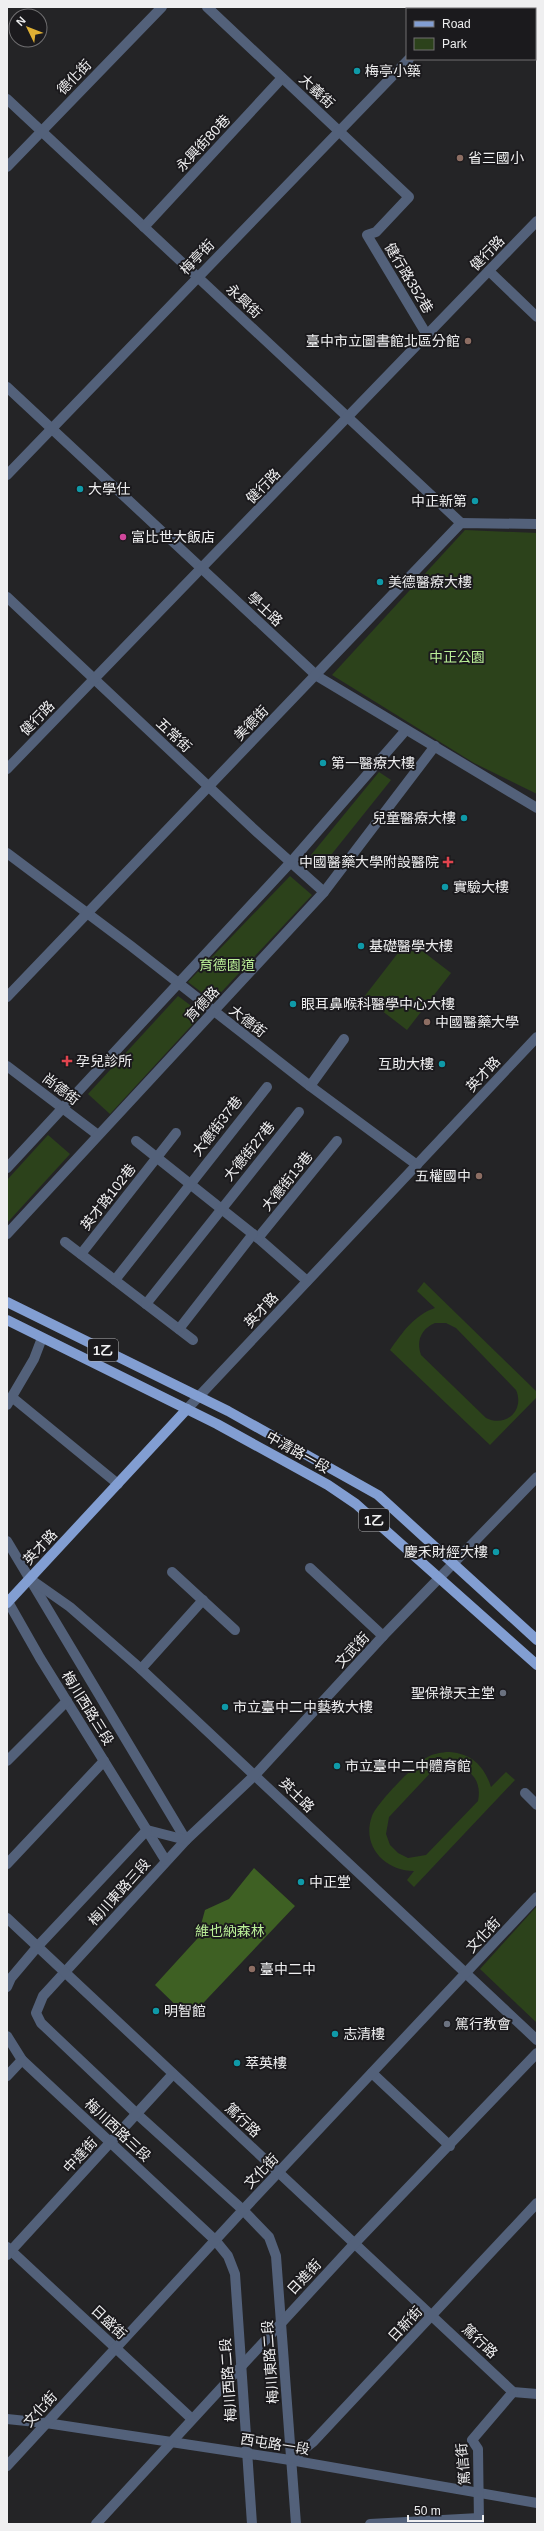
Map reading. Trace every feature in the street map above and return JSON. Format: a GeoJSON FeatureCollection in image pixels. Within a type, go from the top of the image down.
{"type":"FeatureCollection","features":[{"type":"Feature","properties":{"kind":"main road","name":"中清路一段"},"geometry":{"type":"LineString","coordinates":[[7,1302],[199,1397],[378,1495],[537,1640]]}},
{"type":"Feature","properties":{"kind":"main road","name":"中清路一段"},"geometry":{"type":"LineString","coordinates":[[7,1320],[187,1410],[328,1484],[356,1504],[441,1578],[537,1665]]}},
{"type":"Feature","properties":{"kind":"main road","name":"英才路"},"geometry":{"type":"LineString","coordinates":[[7,1601],[187,1410]]}},
{"type":"Feature","properties":{"kind":"street","name":"德化街"},"geometry":{"type":"LineString","coordinates":[[7,167],[162,7]]}},
{"type":"Feature","properties":{"kind":"street","name":"大義街"},"geometry":{"type":"LineString","coordinates":[[207,7],[340,131],[408,197],[376,232],[367,235]]}},
{"type":"Feature","properties":{"kind":"street","name":"梅亭街"},"geometry":{"type":"LineString","coordinates":[[7,475],[408,60]]}},
{"type":"Feature","properties":{"kind":"street","name":"永興街80巷"},"geometry":{"type":"LineString","coordinates":[[144,227],[282,78]]}},
{"type":"Feature","properties":{"kind":"street","name":"永興街"},"geometry":{"type":"LineString","coordinates":[[7,99],[461,523]]}},
{"type":"Feature","properties":{"kind":"street","name":"健行路"},"geometry":{"type":"LineString","coordinates":[[7,769],[202,570],[537,221]]}},
{"type":"Feature","properties":{"kind":"street","name":"健行路352巷"},"geometry":{"type":"LineString","coordinates":[[367,235],[427,335]]}},
{"type":"Feature","properties":{"kind":"street"},"geometry":{"type":"LineString","coordinates":[[488,271],[537,317]]}},
{"type":"Feature","properties":{"kind":"street","name":"學士路"},"geometry":{"type":"LineString","coordinates":[[7,387],[317,676],[537,808]]}},
{"type":"Feature","properties":{"kind":"street"},"geometry":{"type":"LineString","coordinates":[[461,523],[537,524]]}},
{"type":"Feature","properties":{"kind":"street","name":"美德街"},"geometry":{"type":"LineString","coordinates":[[7,997],[86,912],[317,676],[461,523]]}},
{"type":"Feature","properties":{"kind":"street","name":"五常街"},"geometry":{"type":"LineString","coordinates":[[7,597],[290,863],[324,892]]}},
{"type":"Feature","properties":{"kind":"street"},"geometry":{"type":"LineString","coordinates":[[7,1168],[290,863],[406,730]]}},
{"type":"Feature","properties":{"kind":"street","name":"育德路"},"geometry":{"type":"LineString","coordinates":[[7,1234],[324,892],[435,746]]}},
{"type":"Feature","properties":{"kind":"street","name":"大德街"},"geometry":{"type":"LineString","coordinates":[[7,853],[86,912],[310,1086],[417,1165]]}},
{"type":"Feature","properties":{"kind":"street","name":"英才路"},"geometry":{"type":"LineString","coordinates":[[187,1410],[537,1037]]}},
{"type":"Feature","properties":{"kind":"street"},"geometry":{"type":"LineString","coordinates":[[310,1086],[344,1039]]}},
{"type":"Feature","properties":{"kind":"street","name":"尚德街"},"geometry":{"type":"LineString","coordinates":[[7,1066],[63,1107],[98,1136]]}},
{"type":"Feature","properties":{"kind":"street","name":"大德街37巷"},"geometry":{"type":"LineString","coordinates":[[190,1183],[266,1086]]}},
{"type":"Feature","properties":{"kind":"street","name":"大德街27巷"},"geometry":{"type":"LineString","coordinates":[[222,1208],[299,1112]]}},
{"type":"Feature","properties":{"kind":"street","name":"英才路102巷"},"geometry":{"type":"LineString","coordinates":[[82,1254],[176,1133]]}},
{"type":"Feature","properties":{"kind":"street"},"geometry":{"type":"LineString","coordinates":[[136,1141],[222,1208],[307,1281]]}},
{"type":"Feature","properties":{"kind":"street","name":"大德街13巷"},"geometry":{"type":"LineString","coordinates":[[256,1236],[337,1141]]}},
{"type":"Feature","properties":{"kind":"street"},"geometry":{"type":"LineString","coordinates":[[115,1280],[190,1183]]}},
{"type":"Feature","properties":{"kind":"street"},"geometry":{"type":"LineString","coordinates":[[146,1304],[222,1208]]}},
{"type":"Feature","properties":{"kind":"street"},"geometry":{"type":"LineString","coordinates":[[179,1329],[256,1236]]}},
{"type":"Feature","properties":{"kind":"street"},"geometry":{"type":"LineString","coordinates":[[65,1242],[193,1340]]}},
{"type":"Feature","properties":{"kind":"street"},"geometry":{"type":"LineString","coordinates":[[42,1338],[34,1359],[10,1401],[118,1484]]}},
{"type":"Feature","properties":{"kind":"street","name":"文武街"},"geometry":{"type":"LineString","coordinates":[[186,1840],[255,1775],[383,1636],[441,1578],[537,1477]]}},
{"type":"Feature","properties":{"kind":"street"},"geometry":{"type":"LineString","coordinates":[[7,1541],[186,1840]]}},
{"type":"Feature","properties":{"kind":"street"},"geometry":{"type":"LineString","coordinates":[[310,1568],[383,1636]]}},
{"type":"Feature","properties":{"kind":"street"},"geometry":{"type":"LineString","coordinates":[[172,1572],[235,1630]]}},
{"type":"Feature","properties":{"kind":"street","name":"英士路"},"geometry":{"type":"LineString","coordinates":[[30,1578],[70,1607],[141,1669],[537,2040]]}},
{"type":"Feature","properties":{"kind":"street"},"geometry":{"type":"LineString","coordinates":[[141,1669],[203,1600]]}},
{"type":"Feature","properties":{"kind":"street","name":"梅川西路三段"},"geometry":{"type":"LineString","coordinates":[[7,1601],[166,1861]]}},
{"type":"Feature","properties":{"kind":"street"},"geometry":{"type":"LineString","coordinates":[[7,1761],[67,1701]]}},
{"type":"Feature","properties":{"kind":"street"},"geometry":{"type":"LineString","coordinates":[[7,1864],[104,1761]]}},
{"type":"Feature","properties":{"kind":"street"},"geometry":{"type":"LineString","coordinates":[[525,1793],[537,1804]]}},
{"type":"Feature","properties":{"kind":"street"},"geometry":{"type":"LineString","coordinates":[[7,1987],[11,1978],[38,1946],[147,1830],[186,1840]]}},
{"type":"Feature","properties":{"kind":"street","name":"梅川東路三段"},"geometry":{"type":"LineString","coordinates":[[186,1840],[65,1973],[39,2003],[36,2013],[41,2023],[137,2114],[243,2210]]}},
{"type":"Feature","properties":{"kind":"street","name":"文化街"},"geometry":{"type":"LineString","coordinates":[[7,2466],[278,2172],[537,1897]]}},
{"type":"Feature","properties":{"kind":"street","name":"篤行路"},"geometry":{"type":"LineString","coordinates":[[7,1918],[513,2392]]}},
{"type":"Feature","properties":{"kind":"street","name":"梅川西路三段"},"geometry":{"type":"LineString","coordinates":[[7,2036],[22,2060],[215,2240]]}},
{"type":"Feature","properties":{"kind":"street","name":"日進街"},"geometry":{"type":"LineString","coordinates":[[96,2524],[281,2322],[537,2053]]}},
{"type":"Feature","properties":{"kind":"street"},"geometry":{"type":"LineString","coordinates":[[7,2076],[22,2060]]}},
{"type":"Feature","properties":{"kind":"street"},"geometry":{"type":"LineString","coordinates":[[372,2072],[450,2146]]}},
{"type":"Feature","properties":{"kind":"street","name":"中達街"},"geometry":{"type":"LineString","coordinates":[[8,2251],[173,2074]]}},
{"type":"Feature","properties":{"kind":"street","name":"日新街"},"geometry":{"type":"LineString","coordinates":[[290,2460],[313,2442],[537,2204]]}},
{"type":"Feature","properties":{"kind":"street","name":"梅川東路二段"},"geometry":{"type":"LineString","coordinates":[[243,2210],[269,2237],[276,2256],[290,2460],[296,2524]]}},
{"type":"Feature","properties":{"kind":"street","name":"梅川西路二段"},"geometry":{"type":"LineString","coordinates":[[215,2240],[228,2256],[234,2274],[242,2364],[252,2524]]}},
{"type":"Feature","properties":{"kind":"street","name":"日盛街"},"geometry":{"type":"LineString","coordinates":[[8,2251],[116,2347],[192,2419]]}},
{"type":"Feature","properties":{"kind":"street"},"geometry":{"type":"LineString","coordinates":[[513,2392],[537,2394]]}},
{"type":"Feature","properties":{"kind":"street","name":"篤信街"},"geometry":{"type":"LineString","coordinates":[[479,2521],[480,2494],[478,2449],[472,2440],[513,2392]]}},
{"type":"Feature","properties":{"kind":"street","name":"西屯路一段"},"geometry":{"type":"LineString","coordinates":[[7,2419],[46,2423],[290,2460],[537,2503]]}},
{"type":"Feature","properties":{"kind":"street"},"geometry":{"type":"LineString","coordinates":[[370,2524],[479,2521]]}},
{"type":"Feature","properties":{"kind":"green space","name":"中正公園"},"geometry":{"type":"Polygon","coordinates":[[[465,530],[537,533],[537,794],[474,763],[332,675],[465,530]]]}},
{"type":"Feature","properties":{"kind":"green space"},"geometry":{"type":"Polygon","coordinates":[[[379,772],[391,780],[323,865],[311,855],[379,772]]]}},
{"type":"Feature","properties":{"kind":"green space","name":"育德園道"},"geometry":{"type":"Polygon","coordinates":[[[290,876],[312,895],[213,1001],[188,982],[290,876]]]}},
{"type":"Feature","properties":{"kind":"green space"},"geometry":{"type":"Polygon","coordinates":[[[408,940],[451,973],[407,1030],[364,997],[408,940]]]}},
{"type":"Feature","properties":{"kind":"green space","name":"育德園道"},"geometry":{"type":"Polygon","coordinates":[[[178,996],[202,1014],[110,1114],[88,1094],[178,996]]]}},
{"type":"Feature","properties":{"kind":"green space"},"geometry":{"type":"Polygon","coordinates":[[[48,1135],[70,1154],[7,1223],[7,1180],[48,1135]]]}},
{"type":"Feature","properties":{"kind":"green space"},"geometry":{"type":"Polygon","coordinates":[[[424,1282],[537,1392],[537,1397],[490,1445],[390,1350],[409,1325],[421,1315],[435,1308],[417,1291],[424,1282]],[[435,1323],[423,1332],[419,1345],[421,1355],[486,1418],[500,1421],[507,1419],[516,1410],[518,1404],[516,1390],[456,1328],[446,1323],[435,1323]]]}},
{"type":"Feature","properties":{"kind":"green space"},"geometry":{"type":"Polygon","coordinates":[[[446,1752],[462,1754],[475,1761],[484,1772],[491,1787],[506,1772],[515,1780],[414,1887],[407,1880],[414,1871],[394,1867],[385,1862],[378,1855],[373,1847],[369,1827],[375,1810],[405,1776],[426,1758],[446,1752]],[[453,1764],[435,1768],[389,1817],[386,1834],[390,1845],[398,1853],[408,1858],[426,1855],[478,1801],[479,1794],[477,1782],[470,1773],[460,1766],[453,1764]]]}},
{"type":"Feature","properties":{"kind":"green space","name":"維也納森林"},"geometry":{"type":"Polygon","coordinates":[[[254,1868],[295,1906],[189,2018],[155,1985],[197,1939],[205,1910],[229,1899],[254,1868]]]}},
{"type":"Feature","properties":{"kind":"green space"},"geometry":{"type":"Polygon","coordinates":[[[537,1906],[537,2023],[480,1969],[537,1906]]]}},
{"type":"Feature","properties":{"kind":"place","name":"梅亭小築"},"geometry":{"type":"Point","coordinates":[357,71]}},
{"type":"Feature","properties":{"kind":"place","name":"省三國小"},"geometry":{"type":"Point","coordinates":[460,158]}},
{"type":"Feature","properties":{"kind":"place","name":"臺中市立圖書館北區分館"},"geometry":{"type":"Point","coordinates":[468,341]}},
{"type":"Feature","properties":{"kind":"place","name":"大學仕"},"geometry":{"type":"Point","coordinates":[80,489]}},
{"type":"Feature","properties":{"kind":"place","name":"中正新第"},"geometry":{"type":"Point","coordinates":[475,501]}},
{"type":"Feature","properties":{"kind":"place","name":"富比世大飯店"},"geometry":{"type":"Point","coordinates":[123,537]}},
{"type":"Feature","properties":{"kind":"place","name":"美德醫療大樓"},"geometry":{"type":"Point","coordinates":[380,582]}},
{"type":"Feature","properties":{"kind":"place","name":"第一醫療大樓"},"geometry":{"type":"Point","coordinates":[323,763]}},
{"type":"Feature","properties":{"kind":"place","name":"兒童醫療大樓"},"geometry":{"type":"Point","coordinates":[464,818]}},
{"type":"Feature","properties":{"kind":"place","name":"中國醫藥大學附設醫院"},"geometry":{"type":"Point","coordinates":[448,862]}},
{"type":"Feature","properties":{"kind":"place","name":"實驗大樓"},"geometry":{"type":"Point","coordinates":[445,887]}},
{"type":"Feature","properties":{"kind":"place","name":"基礎醫學大樓"},"geometry":{"type":"Point","coordinates":[361,946]}},
{"type":"Feature","properties":{"kind":"place","name":"眼耳鼻喉科醫學中心大樓"},"geometry":{"type":"Point","coordinates":[293,1004]}},
{"type":"Feature","properties":{"kind":"place","name":"中國醫藥大學"},"geometry":{"type":"Point","coordinates":[427,1022]}},
{"type":"Feature","properties":{"kind":"place","name":"孕兒診所"},"geometry":{"type":"Point","coordinates":[67,1061]}},
{"type":"Feature","properties":{"kind":"place","name":"互助大樓"},"geometry":{"type":"Point","coordinates":[442,1064]}},
{"type":"Feature","properties":{"kind":"place","name":"五權國中"},"geometry":{"type":"Point","coordinates":[479,1176]}},
{"type":"Feature","properties":{"kind":"place","name":"慶禾財經大樓"},"geometry":{"type":"Point","coordinates":[496,1552]}},
{"type":"Feature","properties":{"kind":"place","name":"聖保祿天主堂"},"geometry":{"type":"Point","coordinates":[503,1693]}},
{"type":"Feature","properties":{"kind":"place","name":"市立臺中二中藝教大樓"},"geometry":{"type":"Point","coordinates":[225,1707]}},
{"type":"Feature","properties":{"kind":"place","name":"市立臺中二中體育館"},"geometry":{"type":"Point","coordinates":[337,1766]}},
{"type":"Feature","properties":{"kind":"place","name":"中正堂"},"geometry":{"type":"Point","coordinates":[301,1882]}},
{"type":"Feature","properties":{"kind":"place","name":"臺中二中"},"geometry":{"type":"Point","coordinates":[252,1969]}},
{"type":"Feature","properties":{"kind":"place","name":"明智館"},"geometry":{"type":"Point","coordinates":[156,2011]}},
{"type":"Feature","properties":{"kind":"place","name":"篤行教會"},"geometry":{"type":"Point","coordinates":[447,2024]}},
{"type":"Feature","properties":{"kind":"place","name":"志清樓"},"geometry":{"type":"Point","coordinates":[335,2034]}},
{"type":"Feature","properties":{"kind":"place","name":"萃英樓"},"geometry":{"type":"Point","coordinates":[237,2063]}}]}
